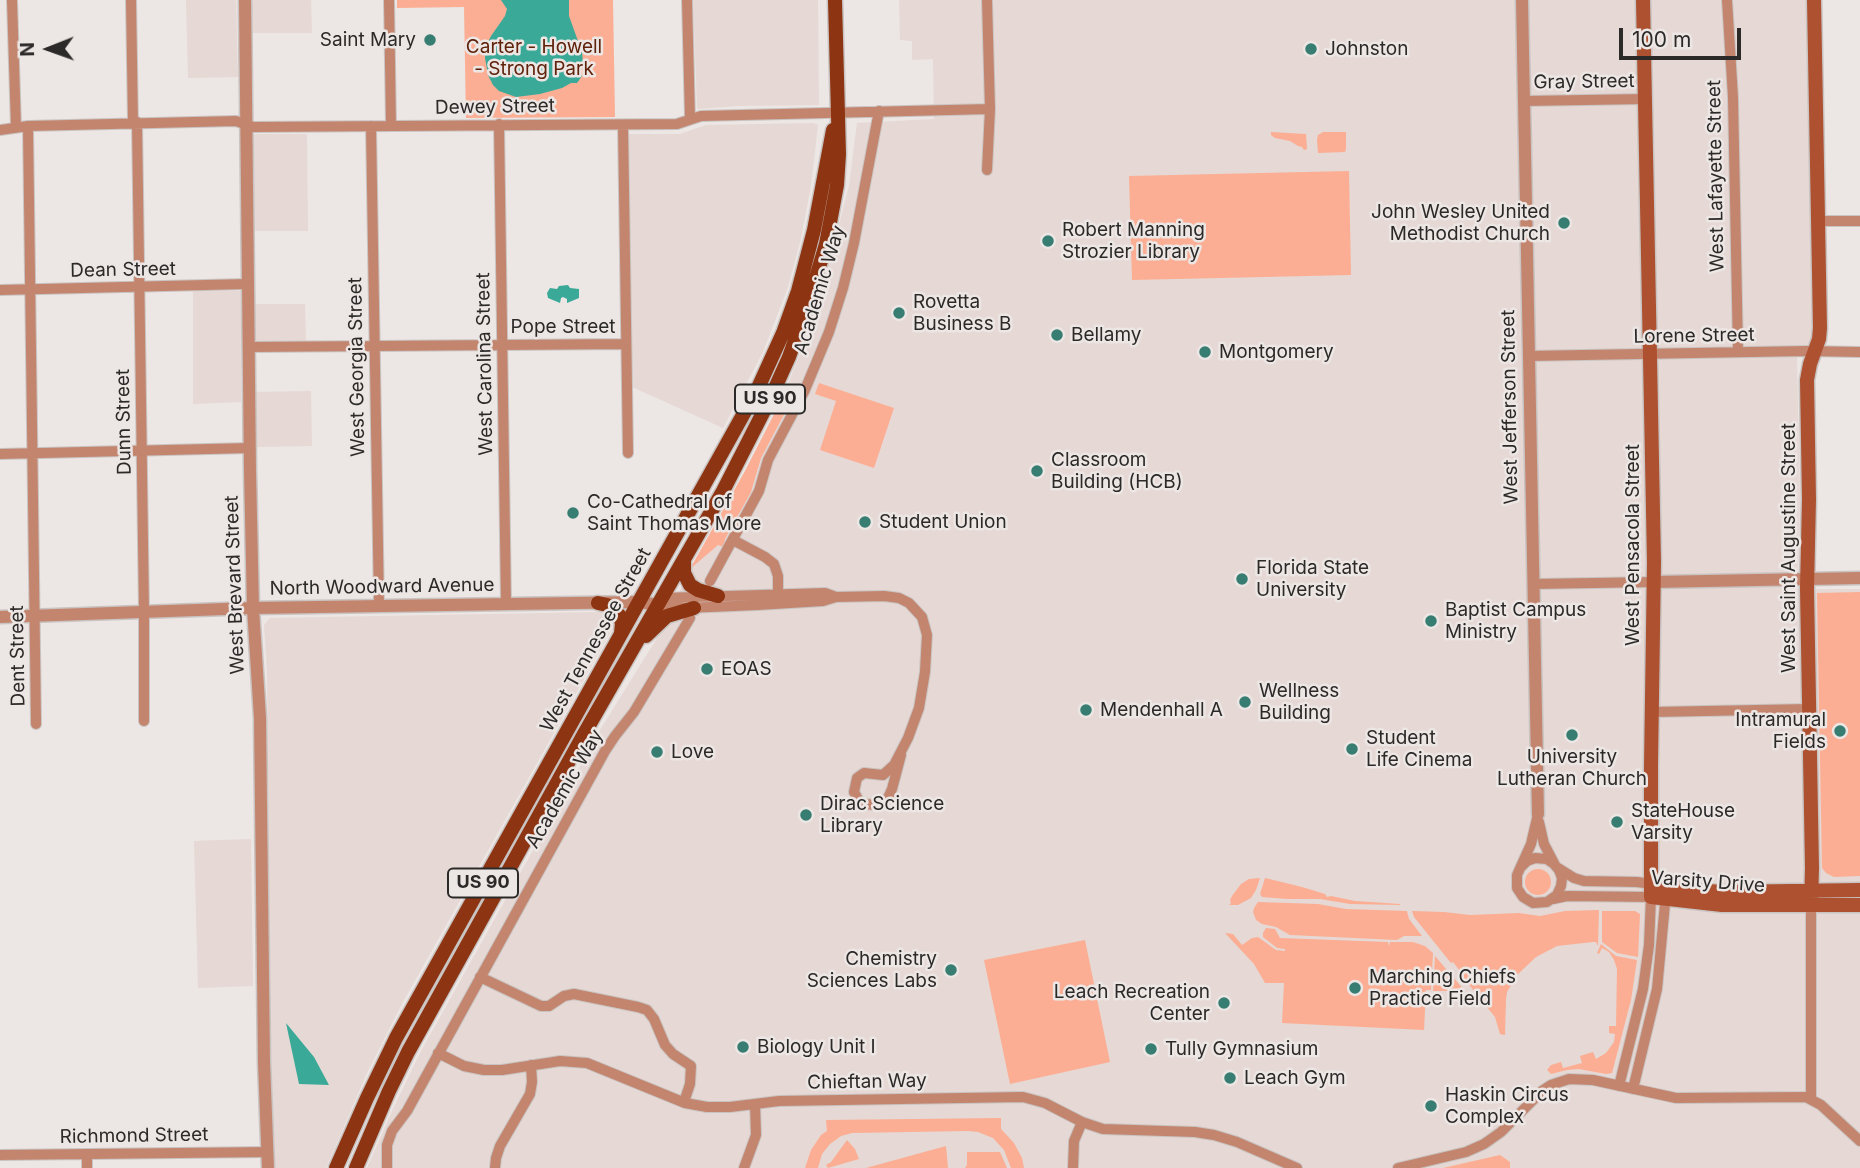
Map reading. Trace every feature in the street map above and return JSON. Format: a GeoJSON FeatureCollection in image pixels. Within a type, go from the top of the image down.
{"type":"FeatureCollection","features":[{"type":"Feature","properties":{"kind":"main road","name":"West Tennessee Street"},"geometry":{"type":"LineString","coordinates":[[356,1168],[388,1091],[408,1052],[723,491],[789,357],[826,244],[839,170],[836,0]]}},
{"type":"Feature","properties":{"kind":"main road","name":"West Pensacola Street"},"geometry":{"type":"LineString","coordinates":[[1643,0],[1654,582],[1651,712],[1659,892]]}},
{"type":"Feature","properties":{"kind":"main road","name":"West Saint Augustine Street"},"geometry":{"type":"LineString","coordinates":[[1811,898],[1807,380],[1820,328],[1814,0]]}},
{"type":"Feature","properties":{"kind":"main road","name":"West Tennessee Street"},"geometry":{"type":"LineString","coordinates":[[336,1168],[396,1038],[755,394],[783,333],[798,291],[812,237],[837,112]]}},
{"type":"Feature","properties":{"kind":"main road"},"geometry":{"type":"LineString","coordinates":[[685,557],[684,570],[688,583],[698,590],[718,596]]}},
{"type":"Feature","properties":{"kind":"main road"},"geometry":{"type":"LineString","coordinates":[[598,603],[611,607],[620,618],[622,628],[619,639]]}},
{"type":"Feature","properties":{"kind":"main road"},"geometry":{"type":"LineString","coordinates":[[631,653],[665,618],[675,612],[692,613]]}},
{"type":"Feature","properties":{"kind":"main road","name":"Varsity Drive"},"geometry":{"type":"LineString","coordinates":[[1811,898],[1860,890]]}},
{"type":"Feature","properties":{"kind":"main road","name":"Varsity Drive"},"geometry":{"type":"LineString","coordinates":[[1659,892],[1722,892],[1811,898],[1860,905]]}},
{"type":"Feature","properties":{"kind":"street"},"geometry":{"type":"LineString","coordinates":[[12,0],[16,127]]}},
{"type":"Feature","properties":{"kind":"street","name":"Dunn Street"},"geometry":{"type":"LineString","coordinates":[[131,0],[142,450],[144,721]]}},
{"type":"Feature","properties":{"kind":"street","name":"West Brevard Street"},"geometry":{"type":"LineString","coordinates":[[245,0],[253,608],[260,718],[264,1062],[268,1168]]}},
{"type":"Feature","properties":{"kind":"street"},"geometry":{"type":"LineString","coordinates":[[389,0],[391,126]]}},
{"type":"Feature","properties":{"kind":"street"},"geometry":{"type":"LineString","coordinates":[[687,0],[690,119]]}},
{"type":"Feature","properties":{"kind":"street"},"geometry":{"type":"LineString","coordinates":[[987,170],[990,109],[988,0]]}},
{"type":"Feature","properties":{"kind":"street","name":"West Jefferson Street"},"geometry":{"type":"LineString","coordinates":[[1522,0],[1538,814],[1544,844],[1555,865]]}},
{"type":"Feature","properties":{"kind":"street","name":"West Lafayette Street"},"geometry":{"type":"LineString","coordinates":[[1727,0],[1738,352]]}},
{"type":"Feature","properties":{"kind":"street","name":"Gray Street"},"geometry":{"type":"LineString","coordinates":[[1524,101],[1645,99]]}},
{"type":"Feature","properties":{"kind":"street","name":"Dewey Street"},"geometry":{"type":"LineString","coordinates":[[0,130],[28,126],[236,121],[253,127],[677,124],[701,116],[990,109]]}},
{"type":"Feature","properties":{"kind":"street","name":"Academic Way"},"geometry":{"type":"LineString","coordinates":[[710,581],[759,491],[768,460],[804,392],[832,321],[854,243],[879,111]]}},
{"type":"Feature","properties":{"kind":"street","name":"West Carolina Street"},"geometry":{"type":"LineString","coordinates":[[499,124],[506,604]]}},
{"type":"Feature","properties":{"kind":"street"},"geometry":{"type":"LineString","coordinates":[[624,125],[628,453]]}},
{"type":"Feature","properties":{"kind":"street","name":"Dent Street"},"geometry":{"type":"LineString","coordinates":[[28,126],[36,724]]}},
{"type":"Feature","properties":{"kind":"street","name":"West Georgia Street"},"geometry":{"type":"LineString","coordinates":[[371,126],[379,606]]}},
{"type":"Feature","properties":{"kind":"street"},"geometry":{"type":"LineString","coordinates":[[1818,221],[1860,221]]}},
{"type":"Feature","properties":{"kind":"street","name":"Dean Street"},"geometry":{"type":"LineString","coordinates":[[0,290],[247,284]]}},
{"type":"Feature","properties":{"kind":"street","name":"Pope Street"},"geometry":{"type":"LineString","coordinates":[[248,346],[626,344]]}},
{"type":"Feature","properties":{"kind":"street","name":"Lorene Street"},"geometry":{"type":"LineString","coordinates":[[1528,356],[1860,352]]}},
{"type":"Feature","properties":{"kind":"street"},"geometry":{"type":"LineString","coordinates":[[0,454],[250,448]]}},
{"type":"Feature","properties":{"kind":"street"},"geometry":{"type":"LineString","coordinates":[[733,540],[774,564],[778,576],[778,594]]}},
{"type":"Feature","properties":{"kind":"street"},"geometry":{"type":"LineString","coordinates":[[1533,584],[1860,578]]}},
{"type":"Feature","properties":{"kind":"street","name":"North Woodward Avenue"},"geometry":{"type":"LineString","coordinates":[[0,617],[253,608],[640,602],[778,594],[825,593],[836,597]]}},
{"type":"Feature","properties":{"kind":"street","name":"North Woodward Avenue"},"geometry":{"type":"LineString","coordinates":[[660,601],[692,613],[823,601],[836,597],[894,597],[911,605],[923,620],[927,640],[923,688],[915,720],[888,798],[874,805],[859,801],[854,790],[858,776],[885,774],[901,755]]}},
{"type":"Feature","properties":{"kind":"street","name":"Academic Way"},"geometry":{"type":"LineString","coordinates":[[387,1168],[387,1148],[391,1134],[407,1111],[605,751],[634,712],[692,613]]}},
{"type":"Feature","properties":{"kind":"street"},"geometry":{"type":"LineString","coordinates":[[1651,712],[1809,709]]}},
{"type":"Feature","properties":{"kind":"street","name":"West Jefferson Street"},"geometry":{"type":"LineString","coordinates":[[1521,867],[1531,844],[1538,814]]}},
{"type":"Feature","properties":{"kind":"street"},"geometry":{"type":"LineString","coordinates":[[1535,858],[1546,859],[1555,865],[1561,874],[1561,886],[1553,899],[1540,904],[1529,902],[1523,897],[1516,884],[1517,875],[1527,861],[1535,858]]}},
{"type":"Feature","properties":{"kind":"street","name":"Varsity Drive"},"geometry":{"type":"LineString","coordinates":[[1555,865],[1570,876],[1584,881],[1637,882],[1659,892]]}},
{"type":"Feature","properties":{"kind":"street","name":"Varsity Drive"},"geometry":{"type":"LineString","coordinates":[[1553,899],[1659,892]]}},
{"type":"Feature","properties":{"kind":"street","name":"West Pensacola Street"},"geometry":{"type":"LineString","coordinates":[[1619,1086],[1638,1011],[1659,892]]}},
{"type":"Feature","properties":{"kind":"street","name":"West Pensacola Street"},"geometry":{"type":"LineString","coordinates":[[1633,1089],[1657,989],[1659,892]]}},
{"type":"Feature","properties":{"kind":"street","name":"West Saint Augustine Street"},"geometry":{"type":"LineString","coordinates":[[1811,898],[1811,1098]]}},
{"type":"Feature","properties":{"kind":"street"},"geometry":{"type":"LineString","coordinates":[[480,977],[544,1007],[564,996],[574,994],[648,1010],[667,1047],[691,1066],[690,1084],[684,1102]]}},
{"type":"Feature","properties":{"kind":"street","name":"Chieftan Way"},"geometry":{"type":"LineString","coordinates":[[438,1053],[479,1070],[560,1061],[587,1063],[684,1102],[720,1108],[776,1101],[1016,1097],[1045,1103],[1082,1122],[1110,1130],[1195,1132],[1213,1135],[1237,1142],[1297,1168]]}},
{"type":"Feature","properties":{"kind":"street"},"geometry":{"type":"LineString","coordinates":[[495,1168],[500,1146],[529,1097],[532,1086],[531,1065]]}},
{"type":"Feature","properties":{"kind":"street"},"geometry":{"type":"LineString","coordinates":[[1398,1168],[1466,1152],[1484,1144],[1501,1132],[1542,1091],[1560,1081],[1580,1079],[1676,1098],[1811,1098],[1860,1141]]}},
{"type":"Feature","properties":{"kind":"street"},"geometry":{"type":"LineString","coordinates":[[744,1168],[756,1135],[755,1104]]}},
{"type":"Feature","properties":{"kind":"street"},"geometry":{"type":"LineString","coordinates":[[1073,1168],[1074,1141],[1082,1122]]}},
{"type":"Feature","properties":{"kind":"street","name":"Richmond Street"},"geometry":{"type":"LineString","coordinates":[[0,1155],[268,1152]]}},
{"type":"Feature","properties":{"kind":"street"},"geometry":{"type":"LineString","coordinates":[[87,1154],[87,1168]]}},
{"type":"Feature","properties":{"kind":"shaded area"},"geometry":{"type":"Polygon","coordinates":[[[186,0],[236,0],[238,77],[188,78],[186,0]]]}},
{"type":"Feature","properties":{"kind":"shaded area"},"geometry":{"type":"Polygon","coordinates":[[[250,0],[311,0],[312,33],[250,33],[250,0]]]}},
{"type":"Feature","properties":{"kind":"shaded area"},"geometry":{"type":"Polygon","coordinates":[[[501,0],[569,0],[569,16],[582,52],[582,76],[577,83],[540,94],[516,97],[499,91],[493,85],[488,75],[486,46],[505,16],[507,9],[501,0]]]}},
{"type":"Feature","properties":{"kind":"shaded area"},"geometry":{"type":"Polygon","coordinates":[[[693,0],[818,0],[819,105],[697,108],[693,0]]]}},
{"type":"Feature","properties":{"kind":"shaded area","name":"Florida State University"},"geometry":{"type":"Polygon","coordinates":[[[899,0],[1814,0],[1820,328],[1811,343],[1797,357],[1800,499],[1798,589],[1860,589],[1860,1168],[367,1168],[421,1051],[600,730],[662,630],[690,569],[745,471],[786,389],[820,297],[849,186],[857,123],[934,119],[933,59],[912,60],[912,41],[900,40],[899,0]]]}},
{"type":"Feature","properties":{"kind":"shaded area"},"geometry":{"type":"Polygon","coordinates":[[[706,125],[818,125],[811,186],[788,287],[763,352],[723,428],[632,387],[629,134],[680,134],[706,125]]]}},
{"type":"Feature","properties":{"kind":"shaded area"},"geometry":{"type":"Polygon","coordinates":[[[307,134],[308,231],[253,231],[253,135],[307,134]]]}},
{"type":"Feature","properties":{"kind":"shaded area"},"geometry":{"type":"Polygon","coordinates":[[[568,285],[570,288],[579,289],[579,298],[567,303],[567,299],[563,297],[560,303],[548,298],[550,288],[557,289],[559,286],[568,285]]]}},
{"type":"Feature","properties":{"kind":"shaded area"},"geometry":{"type":"Polygon","coordinates":[[[193,291],[241,291],[241,402],[193,404],[193,291]]]}},
{"type":"Feature","properties":{"kind":"shaded area"},"geometry":{"type":"Polygon","coordinates":[[[254,304],[305,304],[306,341],[255,342],[254,304]]]}},
{"type":"Feature","properties":{"kind":"shaded area"},"geometry":{"type":"Polygon","coordinates":[[[311,391],[312,446],[256,447],[255,392],[311,391]]]}},
{"type":"Feature","properties":{"kind":"shaded area"},"geometry":{"type":"Polygon","coordinates":[[[600,612],[612,617],[615,624],[403,1002],[367,1073],[326,1168],[274,1168],[267,670],[264,625],[270,618],[600,612]]]}},
{"type":"Feature","properties":{"kind":"shaded area"},"geometry":{"type":"Polygon","coordinates":[[[251,839],[253,986],[198,988],[194,841],[251,839]]]}},
{"type":"Feature","properties":{"kind":"shaded area"},"geometry":{"type":"Polygon","coordinates":[[[286,1023],[314,1057],[329,1085],[299,1084],[286,1023]]]}},
{"type":"Feature","properties":{"kind":"green space","name":"Carter - Howell - Strong Park"},"geometry":{"type":"Polygon","coordinates":[[[397,0],[613,0],[615,117],[466,118],[464,7],[397,8],[397,0]]]}},
{"type":"Feature","properties":{"kind":"green space"},"geometry":{"type":"Polygon","coordinates":[[[1271,132],[1306,134],[1307,149],[1275,138],[1271,132]]]}},
{"type":"Feature","properties":{"kind":"green space"},"geometry":{"type":"Polygon","coordinates":[[[1323,132],[1346,132],[1345,152],[1318,153],[1318,135],[1323,132]]]}},
{"type":"Feature","properties":{"kind":"green space"},"geometry":{"type":"Polygon","coordinates":[[[1349,171],[1351,275],[1132,280],[1129,176],[1349,171]]]}},
{"type":"Feature","properties":{"kind":"green space"},"geometry":{"type":"Polygon","coordinates":[[[819,383],[894,408],[874,468],[820,450],[836,401],[815,394],[819,383]]]}},
{"type":"Feature","properties":{"kind":"green space"},"geometry":{"type":"Polygon","coordinates":[[[780,403],[788,407],[761,458],[751,492],[725,539],[724,547],[718,545],[690,569],[745,471],[780,403]]]}},
{"type":"Feature","properties":{"kind":"green space","name":"Intramural Fields"},"geometry":{"type":"Polygon","coordinates":[[[1860,592],[1860,876],[1834,877],[1822,868],[1817,593],[1860,592]]]}},
{"type":"Feature","properties":{"kind":"green space"},"geometry":{"type":"Polygon","coordinates":[[[1538,869],[1547,873],[1551,882],[1547,891],[1538,895],[1529,891],[1525,882],[1529,873],[1538,869]]]}},
{"type":"Feature","properties":{"kind":"green space"},"geometry":{"type":"Polygon","coordinates":[[[1260,878],[1251,898],[1238,905],[1229,905],[1241,884],[1249,879],[1260,878]]]}},
{"type":"Feature","properties":{"kind":"green space"},"geometry":{"type":"Polygon","coordinates":[[[1265,878],[1325,894],[1327,897],[1400,905],[1262,897],[1260,894],[1265,878]]]}},
{"type":"Feature","properties":{"kind":"green space"},"geometry":{"type":"Polygon","coordinates":[[[1258,902],[1407,911],[1409,919],[1422,936],[1404,936],[1397,940],[1290,935],[1256,920],[1253,912],[1258,902]]]}},
{"type":"Feature","properties":{"kind":"green space"},"geometry":{"type":"Polygon","coordinates":[[[1599,910],[1598,946],[1593,942],[1557,946],[1536,957],[1517,975],[1507,992],[1505,1035],[1500,1034],[1495,1017],[1414,917],[1412,911],[1470,915],[1519,913],[1540,916],[1565,911],[1599,910]]]}},
{"type":"Feature","properties":{"kind":"green space"},"geometry":{"type":"Polygon","coordinates":[[[1602,911],[1635,911],[1640,914],[1638,957],[1617,953],[1602,942],[1602,911]]]}},
{"type":"Feature","properties":{"kind":"green space","name":"Marching Chiefs Practice Field"},"geometry":{"type":"Polygon","coordinates":[[[1266,928],[1275,929],[1280,938],[1388,942],[1389,946],[1390,942],[1413,942],[1425,946],[1433,953],[1431,990],[1426,990],[1424,1030],[1282,1023],[1284,983],[1265,983],[1254,964],[1225,933],[1233,934],[1242,945],[1258,937],[1276,950],[1285,951],[1263,937],[1266,928]]]}},
{"type":"Feature","properties":{"kind":"green space"},"geometry":{"type":"Polygon","coordinates":[[[1085,940],[1110,1062],[1010,1084],[984,960],[1085,940]]]}},
{"type":"Feature","properties":{"kind":"green space"},"geometry":{"type":"Polygon","coordinates":[[[1601,944],[1616,956],[1637,960],[1631,1000],[1612,1073],[1579,1069],[1551,1074],[1547,1070],[1551,1065],[1561,1062],[1563,1068],[1582,1063],[1580,1056],[1593,1052],[1596,1059],[1606,1053],[1614,1042],[1615,1034],[1609,1033],[1609,1026],[1616,1026],[1617,969],[1609,952],[1602,948],[1599,954],[1597,953],[1601,944]]]}},
{"type":"Feature","properties":{"kind":"green space"},"geometry":{"type":"Polygon","coordinates":[[[1435,956],[1464,990],[1463,993],[1433,991],[1435,956]]]}},
{"type":"Feature","properties":{"kind":"green space"},"geometry":{"type":"Polygon","coordinates":[[[1001,1118],[1001,1129],[1014,1143],[1024,1168],[1011,1168],[1004,1150],[993,1138],[968,1131],[852,1133],[841,1136],[830,1144],[822,1154],[818,1168],[805,1168],[811,1150],[827,1131],[826,1120],[1001,1118]]]}},
{"type":"Feature","properties":{"kind":"green space"},"geometry":{"type":"Polygon","coordinates":[[[847,1140],[859,1159],[828,1168],[826,1165],[847,1140]]]}},
{"type":"Feature","properties":{"kind":"green space"},"geometry":{"type":"Polygon","coordinates":[[[946,1146],[948,1168],[866,1168],[946,1146]]]}},
{"type":"Feature","properties":{"kind":"green space"},"geometry":{"type":"Polygon","coordinates":[[[967,1152],[1000,1152],[1007,1168],[965,1168],[967,1152]]]}},
{"type":"Feature","properties":{"kind":"green space"},"geometry":{"type":"Polygon","coordinates":[[[1500,1155],[1510,1162],[1510,1168],[1443,1168],[1500,1155]]]}},
{"type":"Feature","properties":{"kind":"place","name":"Saint Mary"},"geometry":{"type":"Point","coordinates":[430,40]}},
{"type":"Feature","properties":{"kind":"place","name":"Johnston"},"geometry":{"type":"Point","coordinates":[1311,49]}},
{"type":"Feature","properties":{"kind":"place","name":"John Wesley United Methodist Church"},"geometry":{"type":"Point","coordinates":[1564,223]}},
{"type":"Feature","properties":{"kind":"place","name":"Robert Manning Strozier Library"},"geometry":{"type":"Point","coordinates":[1048,241]}},
{"type":"Feature","properties":{"kind":"place","name":"Rovetta Business B"},"geometry":{"type":"Point","coordinates":[899,313]}},
{"type":"Feature","properties":{"kind":"place","name":"Bellamy"},"geometry":{"type":"Point","coordinates":[1057,335]}},
{"type":"Feature","properties":{"kind":"place","name":"Montgomery"},"geometry":{"type":"Point","coordinates":[1205,352]}},
{"type":"Feature","properties":{"kind":"place","name":"Classroom Building (HCB)"},"geometry":{"type":"Point","coordinates":[1037,471]}},
{"type":"Feature","properties":{"kind":"place","name":"Co-Cathedral of Saint Thomas More"},"geometry":{"type":"Point","coordinates":[573,513]}},
{"type":"Feature","properties":{"kind":"place","name":"Student Union"},"geometry":{"type":"Point","coordinates":[865,522]}},
{"type":"Feature","properties":{"kind":"place","name":"Florida State University"},"geometry":{"type":"Point","coordinates":[1242,579]}},
{"type":"Feature","properties":{"kind":"place","name":"Baptist Campus Ministry"},"geometry":{"type":"Point","coordinates":[1431,621]}},
{"type":"Feature","properties":{"kind":"place","name":"EOAS"},"geometry":{"type":"Point","coordinates":[707,669]}},
{"type":"Feature","properties":{"kind":"place","name":"Wellness Building"},"geometry":{"type":"Point","coordinates":[1245,702]}},
{"type":"Feature","properties":{"kind":"place","name":"Mendenhall A"},"geometry":{"type":"Point","coordinates":[1086,710]}},
{"type":"Feature","properties":{"kind":"place","name":"Intramural Fields"},"geometry":{"type":"Point","coordinates":[1840,731]}},
{"type":"Feature","properties":{"kind":"place","name":"University Lutheran Church"},"geometry":{"type":"Point","coordinates":[1572,735]}},
{"type":"Feature","properties":{"kind":"place","name":"Student Life Cinema"},"geometry":{"type":"Point","coordinates":[1352,749]}},
{"type":"Feature","properties":{"kind":"place","name":"Love"},"geometry":{"type":"Point","coordinates":[657,752]}},
{"type":"Feature","properties":{"kind":"place","name":"Dirac Science Library"},"geometry":{"type":"Point","coordinates":[806,815]}},
{"type":"Feature","properties":{"kind":"place","name":"StateHouse Varsity"},"geometry":{"type":"Point","coordinates":[1617,822]}},
{"type":"Feature","properties":{"kind":"place","name":"Chemistry Sciences Labs"},"geometry":{"type":"Point","coordinates":[951,970]}},
{"type":"Feature","properties":{"kind":"place","name":"Marching Chiefs Practice Field"},"geometry":{"type":"Point","coordinates":[1355,988]}},
{"type":"Feature","properties":{"kind":"place","name":"Leach Recreation Center"},"geometry":{"type":"Point","coordinates":[1224,1003]}},
{"type":"Feature","properties":{"kind":"place","name":"Biology Unit I"},"geometry":{"type":"Point","coordinates":[743,1047]}},
{"type":"Feature","properties":{"kind":"place","name":"Tully Gymnasium"},"geometry":{"type":"Point","coordinates":[1151,1049]}},
{"type":"Feature","properties":{"kind":"place","name":"Leach Gym"},"geometry":{"type":"Point","coordinates":[1230,1078]}},
{"type":"Feature","properties":{"kind":"place","name":"Haskin Circus Complex"},"geometry":{"type":"Point","coordinates":[1431,1106]}}]}
